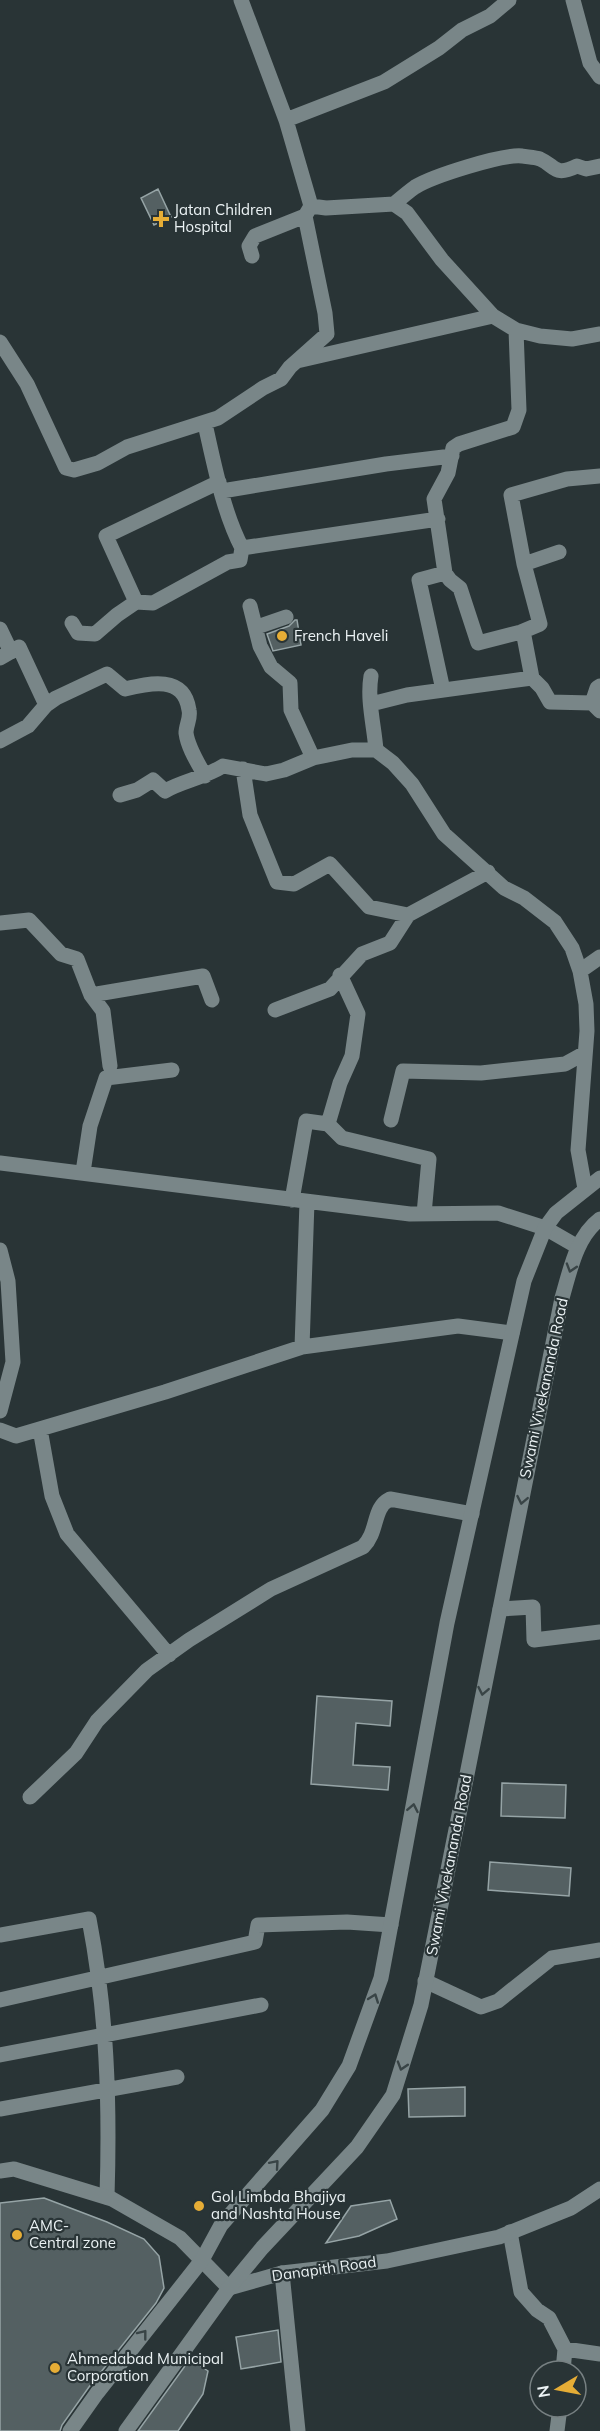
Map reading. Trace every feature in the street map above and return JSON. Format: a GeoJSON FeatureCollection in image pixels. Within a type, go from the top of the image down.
{"type":"FeatureCollection","features":[{"type":"Feature","properties":{"kind":"street"},"geometry":{"type":"LineString","coordinates":[[0,342],[27,384],[66,468],[74,470],[98,463],[126,447],[205,424],[218,418],[263,388],[280,380],[295,362],[327,334],[308,211],[286,120],[241,0]]}},
{"type":"Feature","properties":{"kind":"street"},"geometry":{"type":"LineString","coordinates":[[286,120],[384,82],[439,48],[462,30],[490,16],[509,0]]}},
{"type":"Feature","properties":{"kind":"street"},"geometry":{"type":"LineString","coordinates":[[573,0],[590,63],[600,78]]}},
{"type":"Feature","properties":{"kind":"street"},"geometry":{"type":"LineString","coordinates":[[252,256],[249,246],[255,236],[308,211],[394,204],[430,179],[503,157],[519,156],[541,160],[554,170],[570,170],[577,166],[586,169],[600,166]]}},
{"type":"Feature","properties":{"kind":"street"},"geometry":{"type":"LineString","coordinates":[[394,204],[407,213],[435,252],[493,316],[516,330],[540,336],[572,339],[600,334]]}},
{"type":"Feature","properties":{"kind":"street"},"geometry":{"type":"LineString","coordinates":[[295,362],[493,316]]}},
{"type":"Feature","properties":{"kind":"street"},"geometry":{"type":"LineString","coordinates":[[516,330],[519,410],[513,427],[453,448],[448,473],[434,500],[445,573],[460,588],[478,643],[540,624],[505,494],[567,479],[600,477]]}},
{"type":"Feature","properties":{"kind":"street"},"geometry":{"type":"LineString","coordinates":[[72,623],[78,633],[95,634],[117,615],[136,603],[153,603],[228,562],[240,560],[242,548],[235,536],[205,424]]}},
{"type":"Feature","properties":{"kind":"street"},"geometry":{"type":"LineString","coordinates":[[136,603],[106,536],[221,486],[452,456]]}},
{"type":"Feature","properties":{"kind":"street"},"geometry":{"type":"LineString","coordinates":[[242,548],[438,519]]}},
{"type":"Feature","properties":{"kind":"street"},"geometry":{"type":"LineString","coordinates":[[524,564],[559,552]]}},
{"type":"Feature","properties":{"kind":"street"},"geometry":{"type":"LineString","coordinates":[[442,690],[419,580],[445,573]]}},
{"type":"Feature","properties":{"kind":"street"},"geometry":{"type":"LineString","coordinates":[[250,606],[260,646],[271,667],[290,683],[291,710],[313,758]]}},
{"type":"Feature","properties":{"kind":"street"},"geometry":{"type":"LineString","coordinates":[[256,627],[286,617]]}},
{"type":"Feature","properties":{"kind":"street"},"geometry":{"type":"LineString","coordinates":[[0,629],[5,655],[19,647],[46,705]]}},
{"type":"Feature","properties":{"kind":"street"},"geometry":{"type":"LineString","coordinates":[[523,631],[532,678],[542,688],[550,702],[596,707],[597,688],[600,687]]}},
{"type":"Feature","properties":{"kind":"street"},"geometry":{"type":"LineString","coordinates":[[0,741],[28,726],[46,705],[56,698],[107,674],[125,689],[150,683],[170,684],[186,696],[190,712],[186,730],[189,742],[205,776]]}},
{"type":"Feature","properties":{"kind":"street"},"geometry":{"type":"LineString","coordinates":[[370,676],[368,691],[376,750]]}},
{"type":"Feature","properties":{"kind":"street"},"geometry":{"type":"LineString","coordinates":[[371,704],[408,695],[532,678]]}},
{"type":"Feature","properties":{"kind":"street"},"geometry":{"type":"LineString","coordinates":[[120,795],[137,790],[153,780],[165,791],[205,776],[222,766],[266,774],[284,770],[313,758],[352,750],[376,750],[393,763],[412,784],[444,834],[504,888],[524,898],[555,922],[572,948],[580,971],[586,1004],[578,1150],[585,1189]]}},
{"type":"Feature","properties":{"kind":"street"},"geometry":{"type":"LineString","coordinates":[[243,769],[250,815],[277,882],[294,884],[330,864],[369,908],[408,915]]}},
{"type":"Feature","properties":{"kind":"street"},"geometry":{"type":"LineString","coordinates":[[275,1010],[330,989],[340,975],[362,954],[390,943],[408,915],[488,872]]}},
{"type":"Feature","properties":{"kind":"street"},"geometry":{"type":"LineString","coordinates":[[0,923],[28,920],[61,954],[77,959],[91,995],[102,1011],[110,1066]]}},
{"type":"Feature","properties":{"kind":"street"},"geometry":{"type":"LineString","coordinates":[[580,971],[600,957]]}},
{"type":"Feature","properties":{"kind":"street"},"geometry":{"type":"LineString","coordinates":[[328,1124],[351,1056],[358,1014],[340,975]]}},
{"type":"Feature","properties":{"kind":"street"},"geometry":{"type":"LineString","coordinates":[[91,995],[203,976],[212,1000]]}},
{"type":"Feature","properties":{"kind":"street"},"geometry":{"type":"LineString","coordinates":[[391,1120],[403,1071],[481,1073],[565,1064],[585,1053]]}},
{"type":"Feature","properties":{"kind":"street"},"geometry":{"type":"LineString","coordinates":[[83,1172],[90,1125],[106,1078],[172,1070]]}},
{"type":"Feature","properties":{"kind":"street"},"geometry":{"type":"LineString","coordinates":[[303,1347],[300,1201],[306,1121],[328,1124],[342,1138],[429,1159],[424,1214]]}},
{"type":"Feature","properties":{"kind":"street"},"geometry":{"type":"LineString","coordinates":[[0,1163],[410,1214],[498,1213],[545,1228],[578,1246]]}},
{"type":"Feature","properties":{"kind":"street"},"geometry":{"type":"LineString","coordinates":[[70,2431],[97,2393],[202,2260],[221,2225],[322,2110],[349,2066],[381,1978],[447,1623],[524,1281],[545,1228],[555,1213],[600,1178]]}},
{"type":"Feature","properties":{"kind":"street","name":"Swami Vivekananda Road"},"geometry":{"type":"LineString","coordinates":[[126,2431],[229,2288],[261,2248],[357,2147],[393,2095],[421,2005],[562,1298],[578,1246],[592,1225],[600,1219]]}},
{"type":"Feature","properties":{"kind":"street"},"geometry":{"type":"LineString","coordinates":[[0,1250],[13,1362],[0,1411]]}},
{"type":"Feature","properties":{"kind":"street"},"geometry":{"type":"LineString","coordinates":[[0,1430],[16,1436],[165,1392],[303,1347],[458,1326],[512,1333]]}},
{"type":"Feature","properties":{"kind":"street"},"geometry":{"type":"LineString","coordinates":[[40,1429],[52,1497],[67,1534],[169,1655]]}},
{"type":"Feature","properties":{"kind":"street"},"geometry":{"type":"LineString","coordinates":[[30,1797],[76,1753],[96,1721],[147,1670],[189,1640],[271,1589],[363,1547],[372,1538],[383,1502],[390,1498],[472,1514]]}},
{"type":"Feature","properties":{"kind":"street"},"geometry":{"type":"LineString","coordinates":[[500,1609],[533,1607],[534,1640],[600,1632]]}},
{"type":"Feature","properties":{"kind":"street"},"geometry":{"type":"LineString","coordinates":[[0,1935],[89,1918],[100,1977],[109,2089],[107,2197]]}},
{"type":"Feature","properties":{"kind":"street"},"geometry":{"type":"LineString","coordinates":[[0,2000],[255,1942],[258,1925],[347,1922],[391,1925]]}},
{"type":"Feature","properties":{"kind":"street"},"geometry":{"type":"LineString","coordinates":[[426,1981],[481,2007],[498,2001],[552,1958],[600,1950]]}},
{"type":"Feature","properties":{"kind":"street"},"geometry":{"type":"LineString","coordinates":[[0,2055],[261,2005]]}},
{"type":"Feature","properties":{"kind":"street"},"geometry":{"type":"LineString","coordinates":[[0,2109],[177,2077]]}},
{"type":"Feature","properties":{"kind":"street"},"geometry":{"type":"LineString","coordinates":[[0,2171],[14,2169],[107,2197],[180,2238],[229,2288]]}},
{"type":"Feature","properties":{"kind":"street","name":"Danapith Road"},"geometry":{"type":"LineString","coordinates":[[229,2288],[282,2273],[387,2261],[499,2237],[571,2208],[600,2189]]}},
{"type":"Feature","properties":{"kind":"street"},"geometry":{"type":"LineString","coordinates":[[510,2232],[522,2292],[537,2310],[549,2318],[565,2349],[564,2359]]}},
{"type":"Feature","properties":{"kind":"street"},"geometry":{"type":"LineString","coordinates":[[282,2273],[298,2431]]}},
{"type":"Feature","properties":{"kind":"street"},"geometry":{"type":"LineString","coordinates":[[565,2349],[600,2354]]}},
{"type":"Feature","properties":{"kind":"building"},"geometry":{"type":"Polygon","coordinates":[[[158,189],[171,217],[154,225],[141,198],[158,189]]]}},
{"type":"Feature","properties":{"kind":"building","name":"French Haveli"},"geometry":{"type":"Polygon","coordinates":[[[297,620],[301,645],[273,651],[267,634],[289,626],[297,620]]]}},
{"type":"Feature","properties":{"kind":"building"},"geometry":{"type":"Polygon","coordinates":[[[317,1696],[392,1701],[390,1726],[356,1723],[353,1765],[390,1767],[388,1790],[311,1784],[317,1696]]]}},
{"type":"Feature","properties":{"kind":"building"},"geometry":{"type":"Polygon","coordinates":[[[502,1783],[566,1785],[565,1818],[501,1816],[502,1783]]]}},
{"type":"Feature","properties":{"kind":"building"},"geometry":{"type":"Polygon","coordinates":[[[490,1862],[571,1868],[569,1896],[488,1890],[490,1862]]]}},
{"type":"Feature","properties":{"kind":"building"},"geometry":{"type":"Polygon","coordinates":[[[465,2087],[465,2116],[409,2117],[408,2089],[465,2087]]]}},
{"type":"Feature","properties":{"kind":"building","name":"Ahmedabad Municipal Corporation"},"geometry":{"type":"Polygon","coordinates":[[[44,2198],[144,2239],[159,2256],[164,2288],[156,2303],[89,2387],[60,2431],[0,2431],[0,2203],[44,2198]]]}},
{"type":"Feature","properties":{"kind":"building"},"geometry":{"type":"Polygon","coordinates":[[[390,2200],[397,2219],[359,2236],[326,2243],[351,2206],[390,2200]]]}},
{"type":"Feature","properties":{"kind":"building"},"geometry":{"type":"Polygon","coordinates":[[[278,2330],[281,2362],[241,2369],[236,2337],[278,2330]]]}},
{"type":"Feature","properties":{"kind":"building"},"geometry":{"type":"Polygon","coordinates":[[[190,2359],[208,2371],[203,2394],[178,2431],[138,2431],[190,2359]]]}},
{"type":"Feature","properties":{"kind":"place","name":"Jatan Children Hospital"},"geometry":{"type":"Point","coordinates":[161,219]}},
{"type":"Feature","properties":{"kind":"place","name":"French Haveli"},"geometry":{"type":"Point","coordinates":[282,636]}},
{"type":"Feature","properties":{"kind":"place","name":"Gol Limbda Bhajiya and Nashta House"},"geometry":{"type":"Point","coordinates":[199,2206]}},
{"type":"Feature","properties":{"kind":"place","name":"AMC- Central zone"},"geometry":{"type":"Point","coordinates":[17,2235]}},
{"type":"Feature","properties":{"kind":"place","name":"Ahmedabad Municipal Corporation"},"geometry":{"type":"Point","coordinates":[55,2368]}}]}
